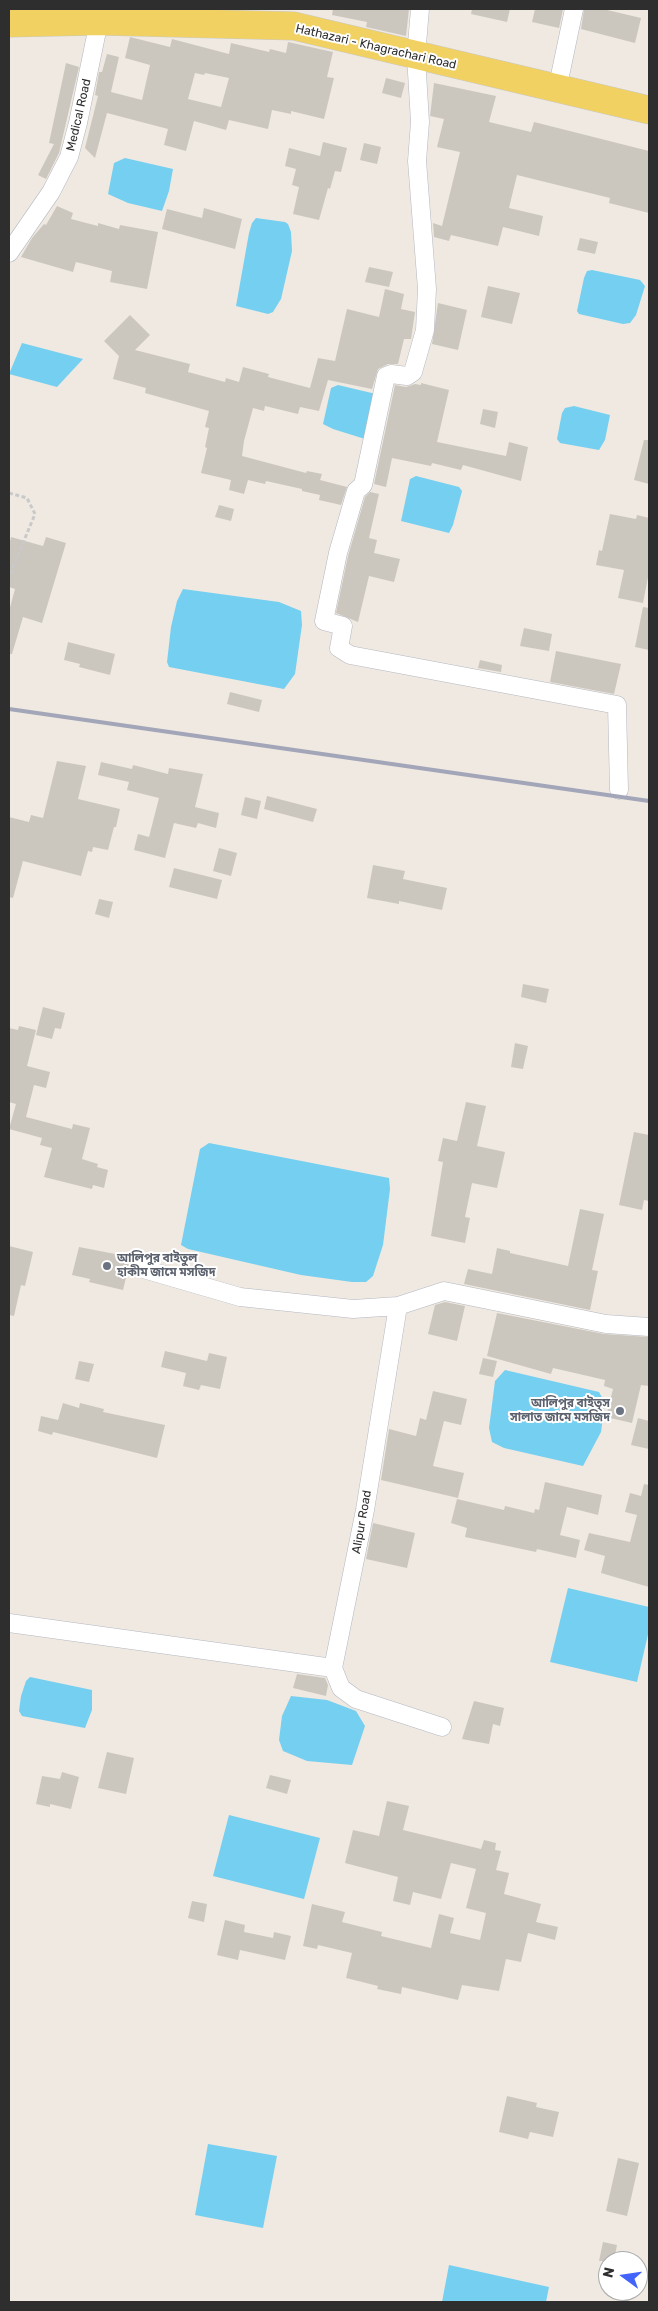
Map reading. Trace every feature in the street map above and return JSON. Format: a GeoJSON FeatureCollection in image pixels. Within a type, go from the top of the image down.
{"type":"FeatureCollection","features":[{"type":"Feature","properties":{"kind":"main road","name":"Hathazari - Khagrachari Road"},"geometry":{"type":"LineString","coordinates":[[9,23],[99,21],[294,26],[557,90],[649,110]]}},
{"type":"Feature","properties":{"kind":"street"},"geometry":{"type":"LineString","coordinates":[[420,9],[416,56],[420,122],[417,161],[428,289],[425,330],[413,372],[407,376],[390,374],[386,376],[363,485],[356,491],[340,544],[324,621],[343,626],[339,648],[350,655],[617,705],[619,790]]}},
{"type":"Feature","properties":{"kind":"street"},"geometry":{"type":"LineString","coordinates":[[557,90],[574,9]]}},
{"type":"Feature","properties":{"kind":"street","name":"Medical Road"},"geometry":{"type":"LineString","coordinates":[[9,253],[51,192],[68,157],[78,123],[99,21]]}},
{"type":"Feature","properties":{"kind":"street"},"geometry":{"type":"LineString","coordinates":[[140,1268],[240,1297],[354,1309],[398,1306],[444,1291],[606,1324],[649,1327]]}},
{"type":"Feature","properties":{"kind":"street","name":"Alipur Road"},"geometry":{"type":"LineString","coordinates":[[334,1668],[365,1510],[398,1306]]}},
{"type":"Feature","properties":{"kind":"street"},"geometry":{"type":"LineString","coordinates":[[9,1623],[334,1668],[341,1688],[356,1699],[442,1727]]}},
{"type":"Feature","properties":{"kind":"path"},"geometry":{"type":"LineString","coordinates":[[9,493],[27,498],[35,514],[9,577]]}},
{"type":"Feature","properties":{"kind":"water"},"geometry":{"type":"Polygon","coordinates":[[[125,158],[173,169],[169,191],[162,211],[128,203],[108,194],[114,163],[125,158]]]}},
{"type":"Feature","properties":{"kind":"water"},"geometry":{"type":"Polygon","coordinates":[[[256,218],[285,222],[288,224],[291,232],[292,251],[281,299],[273,312],[268,314],[236,306],[249,233],[252,223],[256,218]]]}},
{"type":"Feature","properties":{"kind":"water"},"geometry":{"type":"Polygon","coordinates":[[[592,270],[640,280],[645,286],[636,315],[630,323],[623,324],[579,314],[577,311],[584,278],[587,271],[592,270]]]}},
{"type":"Feature","properties":{"kind":"water"},"geometry":{"type":"Polygon","coordinates":[[[22,343],[83,359],[57,387],[9,374],[22,343]]]}},
{"type":"Feature","properties":{"kind":"water"},"geometry":{"type":"Polygon","coordinates":[[[338,385],[376,394],[365,439],[323,424],[331,388],[338,385]]]}},
{"type":"Feature","properties":{"kind":"water"},"geometry":{"type":"Polygon","coordinates":[[[574,406],[610,415],[605,440],[599,450],[560,443],[557,439],[562,413],[565,408],[574,406]]]}},
{"type":"Feature","properties":{"kind":"water"},"geometry":{"type":"Polygon","coordinates":[[[416,476],[459,487],[462,491],[449,533],[401,521],[410,479],[416,476]]]}},
{"type":"Feature","properties":{"kind":"water"},"geometry":{"type":"Polygon","coordinates":[[[183,589],[279,602],[301,611],[302,625],[295,674],[284,689],[169,667],[167,662],[171,627],[177,601],[183,589]]]}},
{"type":"Feature","properties":{"kind":"water"},"geometry":{"type":"Polygon","coordinates":[[[209,1143],[389,1178],[390,1189],[383,1245],[373,1276],[366,1282],[352,1282],[301,1275],[188,1249],[181,1245],[200,1149],[209,1143]]]}},
{"type":"Feature","properties":{"kind":"water"},"geometry":{"type":"Polygon","coordinates":[[[505,1370],[599,1392],[605,1403],[601,1432],[583,1466],[504,1448],[492,1442],[489,1428],[495,1381],[505,1370]]]}},
{"type":"Feature","properties":{"kind":"water"},"geometry":{"type":"Polygon","coordinates":[[[568,1588],[649,1607],[649,1630],[637,1682],[550,1662],[568,1588]]]}},
{"type":"Feature","properties":{"kind":"water"},"geometry":{"type":"Polygon","coordinates":[[[30,1677],[92,1690],[92,1710],[85,1728],[22,1716],[19,1711],[21,1696],[26,1681],[30,1677]]]}},
{"type":"Feature","properties":{"kind":"water"},"geometry":{"type":"Polygon","coordinates":[[[291,1696],[327,1700],[356,1711],[365,1726],[352,1765],[307,1761],[283,1751],[279,1740],[282,1716],[291,1696]]]}},
{"type":"Feature","properties":{"kind":"water"},"geometry":{"type":"Polygon","coordinates":[[[229,1815],[320,1838],[304,1899],[213,1876],[229,1815]]]}},
{"type":"Feature","properties":{"kind":"water"},"geometry":{"type":"Polygon","coordinates":[[[208,2144],[277,2156],[263,2228],[195,2215],[208,2144]]]}},
{"type":"Feature","properties":{"kind":"water"},"geometry":{"type":"Polygon","coordinates":[[[449,2265],[549,2287],[546,2302],[442,2302],[449,2265]]]}},
{"type":"Feature","properties":{"kind":"building"},"geometry":{"type":"Polygon","coordinates":[[[333,9],[409,9],[406,36],[366,27],[367,22],[332,15],[333,9]]]}},
{"type":"Feature","properties":{"kind":"building"},"geometry":{"type":"Polygon","coordinates":[[[472,9],[510,9],[507,22],[471,14],[472,9]]]}},
{"type":"Feature","properties":{"kind":"building"},"geometry":{"type":"Polygon","coordinates":[[[535,9],[563,9],[559,28],[532,22],[535,9]]]}},
{"type":"Feature","properties":{"kind":"building"},"geometry":{"type":"Polygon","coordinates":[[[584,9],[603,9],[641,18],[635,43],[581,29],[584,9]]]}},
{"type":"Feature","properties":{"kind":"building"},"geometry":{"type":"Polygon","coordinates":[[[130,37],[170,47],[172,39],[229,54],[231,43],[269,52],[270,49],[286,53],[288,42],[333,52],[327,77],[334,78],[324,119],[291,111],[291,114],[272,110],[268,129],[229,120],[226,130],[194,121],[186,151],[164,145],[168,129],[107,113],[95,158],[85,148],[98,96],[95,95],[99,72],[102,72],[107,54],[119,57],[111,92],[142,100],[150,65],[125,58],[130,37]],[[195,73],[188,99],[221,107],[229,78],[205,73],[204,75],[195,73]]]}},
{"type":"Feature","properties":{"kind":"building"},"geometry":{"type":"Polygon","coordinates":[[[66,63],[79,67],[59,153],[46,179],[38,175],[54,144],[49,143],[66,63]]]}},
{"type":"Feature","properties":{"kind":"building"},"geometry":{"type":"Polygon","coordinates":[[[386,78],[405,83],[401,98],[382,93],[386,78]]]}},
{"type":"Feature","properties":{"kind":"building"},"geometry":{"type":"Polygon","coordinates":[[[434,83],[496,96],[489,122],[531,132],[534,122],[649,151],[649,213],[609,203],[610,198],[517,175],[509,208],[543,216],[539,236],[503,227],[498,246],[451,235],[449,241],[434,237],[433,223],[442,226],[460,152],[437,147],[444,119],[430,116],[434,83]]]}},
{"type":"Feature","properties":{"kind":"building"},"geometry":{"type":"Polygon","coordinates":[[[323,142],[347,148],[341,172],[335,171],[330,189],[328,188],[319,220],[293,214],[299,187],[292,185],[296,169],[285,166],[289,148],[320,156],[323,142]]]}},
{"type":"Feature","properties":{"kind":"building"},"geometry":{"type":"Polygon","coordinates":[[[364,143],[381,147],[377,164],[360,160],[364,143]]]}},
{"type":"Feature","properties":{"kind":"building"},"geometry":{"type":"Polygon","coordinates":[[[57,206],[73,213],[71,219],[98,226],[98,223],[119,229],[120,225],[158,232],[147,289],[110,282],[112,271],[76,262],[73,272],[21,257],[32,238],[44,224],[46,225],[57,206]]]}},
{"type":"Feature","properties":{"kind":"building"},"geometry":{"type":"Polygon","coordinates":[[[204,208],[242,219],[235,249],[162,229],[167,209],[202,218],[204,208]]]}},
{"type":"Feature","properties":{"kind":"building"},"geometry":{"type":"Polygon","coordinates":[[[580,238],[598,242],[595,254],[577,250],[580,238]]]}},
{"type":"Feature","properties":{"kind":"building"},"geometry":{"type":"Polygon","coordinates":[[[369,267],[393,272],[389,287],[365,282],[369,267]]]}},
{"type":"Feature","properties":{"kind":"building"},"geometry":{"type":"Polygon","coordinates":[[[488,286],[520,293],[512,324],[481,317],[488,286]]]}},
{"type":"Feature","properties":{"kind":"building"},"geometry":{"type":"Polygon","coordinates":[[[385,289],[404,294],[401,309],[415,312],[411,339],[404,339],[398,364],[388,364],[378,369],[372,389],[328,380],[319,411],[300,407],[298,414],[265,406],[264,411],[253,408],[244,441],[242,456],[306,473],[307,471],[322,474],[320,480],[347,487],[341,505],[319,500],[320,495],[302,491],[302,489],[266,481],[265,484],[248,480],[244,494],[229,490],[231,480],[201,473],[207,448],[205,447],[209,428],[205,427],[209,411],[145,393],[146,388],[113,379],[119,356],[104,341],[130,315],[150,335],[135,350],[190,364],[188,372],[225,382],[226,378],[239,382],[243,367],[269,374],[268,377],[310,388],[318,358],[335,361],[347,309],[379,317],[385,289]]]}},
{"type":"Feature","properties":{"kind":"building"},"geometry":{"type":"Polygon","coordinates":[[[438,303],[467,310],[458,350],[432,344],[438,303]]]}},
{"type":"Feature","properties":{"kind":"building"},"geometry":{"type":"Polygon","coordinates":[[[421,383],[449,390],[437,442],[506,456],[509,442],[528,447],[521,481],[463,465],[461,470],[432,463],[431,466],[392,458],[386,487],[374,484],[395,385],[406,387],[415,384],[421,385],[421,383]]]}},
{"type":"Feature","properties":{"kind":"building"},"geometry":{"type":"Polygon","coordinates":[[[483,409],[498,412],[495,428],[480,424],[483,409]]]}},
{"type":"Feature","properties":{"kind":"building"},"geometry":{"type":"Polygon","coordinates":[[[644,440],[649,440],[649,484],[634,480],[644,440]]]}},
{"type":"Feature","properties":{"kind":"building"},"geometry":{"type":"Polygon","coordinates":[[[370,492],[379,494],[369,538],[377,540],[374,553],[400,559],[394,582],[369,576],[358,622],[336,613],[348,556],[365,497],[370,492]]]}},
{"type":"Feature","properties":{"kind":"building"},"geometry":{"type":"Polygon","coordinates":[[[219,505],[234,509],[231,521],[215,517],[219,505]]]}},
{"type":"Feature","properties":{"kind":"building"},"geometry":{"type":"Polygon","coordinates":[[[610,514],[636,519],[637,515],[649,518],[649,572],[643,603],[618,598],[624,570],[596,565],[599,550],[602,551],[610,514]]]}},
{"type":"Feature","properties":{"kind":"building"},"geometry":{"type":"Polygon","coordinates":[[[11,537],[43,546],[46,537],[66,543],[42,623],[23,617],[12,654],[9,654],[9,611],[15,589],[9,587],[9,546],[11,537]]]}},
{"type":"Feature","properties":{"kind":"building"},"geometry":{"type":"Polygon","coordinates":[[[643,607],[649,608],[649,650],[635,647],[643,607]]]}},
{"type":"Feature","properties":{"kind":"building"},"geometry":{"type":"Polygon","coordinates":[[[524,628],[552,634],[549,651],[520,646],[524,628]]]}},
{"type":"Feature","properties":{"kind":"building"},"geometry":{"type":"Polygon","coordinates":[[[68,642],[115,654],[110,675],[79,667],[80,664],[64,660],[68,642]]]}},
{"type":"Feature","properties":{"kind":"building"},"geometry":{"type":"Polygon","coordinates":[[[556,651],[621,664],[614,694],[550,682],[556,651]]]}},
{"type":"Feature","properties":{"kind":"building"},"geometry":{"type":"Polygon","coordinates":[[[480,660],[502,665],[501,672],[478,668],[480,660]]]}},
{"type":"Feature","properties":{"kind":"building"},"geometry":{"type":"Polygon","coordinates":[[[230,692],[262,700],[259,712],[227,704],[230,692]]]}},
{"type":"Feature","properties":{"kind":"building"},"geometry":{"type":"Polygon","coordinates":[[[57,761],[86,766],[78,799],[120,809],[108,850],[93,847],[92,852],[88,851],[81,876],[23,861],[13,898],[9,897],[9,817],[29,822],[31,815],[43,818],[57,761]]]}},
{"type":"Feature","properties":{"kind":"building"},"geometry":{"type":"Polygon","coordinates":[[[101,762],[132,769],[133,765],[168,774],[169,768],[203,774],[195,807],[219,813],[216,828],[198,823],[196,828],[174,823],[165,858],[134,850],[138,834],[149,837],[159,798],[127,790],[129,782],[98,775],[101,762]]]}},
{"type":"Feature","properties":{"kind":"building"},"geometry":{"type":"Polygon","coordinates":[[[267,796],[317,809],[313,822],[264,809],[267,796]]]}},
{"type":"Feature","properties":{"kind":"building"},"geometry":{"type":"Polygon","coordinates":[[[245,797],[261,801],[257,819],[241,815],[245,797]]]}},
{"type":"Feature","properties":{"kind":"building"},"geometry":{"type":"Polygon","coordinates":[[[219,848],[237,853],[231,876],[213,871],[219,848]]]}},
{"type":"Feature","properties":{"kind":"building"},"geometry":{"type":"Polygon","coordinates":[[[373,865],[405,871],[403,879],[447,888],[442,910],[399,901],[399,904],[367,898],[373,865]]]}},
{"type":"Feature","properties":{"kind":"building"},"geometry":{"type":"Polygon","coordinates":[[[174,868],[222,880],[217,899],[169,887],[174,868]]]}},
{"type":"Feature","properties":{"kind":"building"},"geometry":{"type":"Polygon","coordinates":[[[99,899],[113,902],[109,918],[95,914],[99,899]]]}},
{"type":"Feature","properties":{"kind":"building"},"geometry":{"type":"Polygon","coordinates":[[[523,984],[549,989],[546,1003],[521,997],[523,984]]]}},
{"type":"Feature","properties":{"kind":"building"},"geometry":{"type":"Polygon","coordinates":[[[43,1007],[65,1013],[61,1029],[55,1028],[52,1039],[36,1035],[43,1007]]]}},
{"type":"Feature","properties":{"kind":"building"},"geometry":{"type":"Polygon","coordinates":[[[19,1026],[36,1030],[27,1066],[50,1072],[46,1088],[34,1085],[26,1117],[72,1129],[73,1124],[90,1128],[82,1159],[98,1164],[97,1167],[108,1170],[104,1188],[93,1185],[92,1189],[44,1177],[52,1148],[40,1145],[42,1138],[9,1129],[16,1104],[9,1102],[9,1028],[18,1030],[19,1026]]]}},
{"type":"Feature","properties":{"kind":"building"},"geometry":{"type":"Polygon","coordinates":[[[515,1043],[528,1046],[523,1069],[511,1067],[515,1043]]]}},
{"type":"Feature","properties":{"kind":"building"},"geometry":{"type":"Polygon","coordinates":[[[466,1102],[486,1106],[477,1146],[505,1152],[497,1188],[472,1183],[465,1217],[470,1218],[465,1243],[431,1236],[443,1162],[438,1161],[443,1138],[457,1141],[466,1102]]]}},
{"type":"Feature","properties":{"kind":"building"},"geometry":{"type":"Polygon","coordinates":[[[634,1132],[649,1135],[649,1201],[644,1200],[642,1210],[619,1205],[634,1132]]]}},
{"type":"Feature","properties":{"kind":"building"},"geometry":{"type":"Polygon","coordinates":[[[580,1209],[604,1214],[592,1270],[598,1271],[590,1310],[464,1284],[468,1269],[492,1274],[497,1248],[510,1251],[510,1253],[568,1266],[580,1209]]]}},
{"type":"Feature","properties":{"kind":"building"},"geometry":{"type":"Polygon","coordinates":[[[9,1246],[33,1252],[25,1286],[21,1285],[14,1316],[9,1315],[9,1246]]]}},
{"type":"Feature","properties":{"kind":"building"},"geometry":{"type":"Polygon","coordinates":[[[79,1247],[131,1257],[123,1290],[89,1282],[90,1279],[72,1275],[79,1247]]]}},
{"type":"Feature","properties":{"kind":"building"},"geometry":{"type":"Polygon","coordinates":[[[445,1302],[465,1306],[457,1341],[428,1334],[435,1305],[445,1302]]]}},
{"type":"Feature","properties":{"kind":"building"},"geometry":{"type":"Polygon","coordinates":[[[497,1313],[604,1334],[649,1337],[649,1386],[641,1385],[632,1423],[606,1417],[613,1389],[604,1386],[605,1380],[553,1368],[551,1374],[487,1356],[497,1313]]]}},
{"type":"Feature","properties":{"kind":"building"},"geometry":{"type":"Polygon","coordinates":[[[165,1351],[207,1361],[209,1353],[227,1357],[220,1389],[201,1385],[199,1390],[183,1386],[186,1373],[161,1367],[165,1351]]]}},
{"type":"Feature","properties":{"kind":"building"},"geometry":{"type":"Polygon","coordinates":[[[483,1358],[497,1361],[493,1377],[479,1374],[483,1358]]]}},
{"type":"Feature","properties":{"kind":"building"},"geometry":{"type":"Polygon","coordinates":[[[79,1361],[94,1364],[89,1382],[75,1379],[79,1361]]]}},
{"type":"Feature","properties":{"kind":"building"},"geometry":{"type":"Polygon","coordinates":[[[433,1391],[467,1399],[461,1425],[444,1421],[433,1466],[464,1473],[458,1498],[381,1480],[389,1429],[416,1436],[420,1418],[426,1420],[433,1391]]]}},
{"type":"Feature","properties":{"kind":"building"},"geometry":{"type":"Polygon","coordinates":[[[63,1403],[79,1408],[80,1403],[104,1409],[103,1412],[165,1425],[157,1458],[53,1432],[52,1435],[38,1431],[41,1416],[58,1420],[63,1403]]]}},
{"type":"Feature","properties":{"kind":"building"},"geometry":{"type":"Polygon","coordinates":[[[638,1418],[649,1421],[649,1449],[631,1445],[638,1418]]]}},
{"type":"Feature","properties":{"kind":"building"},"geometry":{"type":"Polygon","coordinates":[[[545,1482],[602,1495],[598,1515],[567,1507],[560,1535],[580,1540],[576,1558],[537,1549],[536,1552],[465,1537],[467,1528],[451,1523],[457,1499],[504,1510],[505,1506],[534,1513],[535,1509],[539,1510],[545,1482]]]}},
{"type":"Feature","properties":{"kind":"building"},"geometry":{"type":"Polygon","coordinates":[[[644,1484],[649,1485],[649,1587],[601,1573],[605,1556],[584,1550],[589,1533],[630,1542],[637,1515],[625,1512],[630,1493],[641,1496],[644,1484]]]}},
{"type":"Feature","properties":{"kind":"building"},"geometry":{"type":"Polygon","coordinates":[[[373,1523],[415,1533],[407,1568],[366,1559],[373,1523]]]}},
{"type":"Feature","properties":{"kind":"building"},"geometry":{"type":"Polygon","coordinates":[[[297,1674],[325,1678],[328,1685],[326,1696],[293,1688],[297,1674]]]}},
{"type":"Feature","properties":{"kind":"building"},"geometry":{"type":"Polygon","coordinates":[[[474,1701],[504,1708],[500,1726],[493,1724],[489,1744],[462,1739],[474,1701]]]}},
{"type":"Feature","properties":{"kind":"building"},"geometry":{"type":"Polygon","coordinates":[[[107,1752],[134,1758],[126,1794],[98,1788],[107,1752]]]}},
{"type":"Feature","properties":{"kind":"building"},"geometry":{"type":"Polygon","coordinates":[[[62,1772],[79,1777],[71,1809],[50,1804],[50,1807],[36,1804],[42,1776],[60,1779],[62,1772]]]}},
{"type":"Feature","properties":{"kind":"building"},"geometry":{"type":"Polygon","coordinates":[[[270,1775],[291,1780],[287,1794],[266,1788],[270,1775]]]}},
{"type":"Feature","properties":{"kind":"building"},"geometry":{"type":"Polygon","coordinates":[[[387,1801],[409,1806],[403,1830],[481,1849],[484,1840],[496,1843],[495,1850],[501,1851],[496,1870],[509,1873],[504,1894],[541,1904],[536,1922],[558,1927],[555,1940],[528,1933],[521,1962],[506,1959],[499,1991],[462,1985],[458,2000],[402,1987],[401,1994],[377,1989],[378,1986],[346,1978],[352,1953],[318,1945],[317,1949],[303,1946],[312,1904],[345,1912],[342,1922],[382,1932],[381,1936],[431,1948],[439,1914],[454,1918],[450,1933],[480,1940],[486,1913],[466,1908],[476,1869],[451,1863],[441,1899],[413,1892],[410,1905],[393,1901],[398,1877],[345,1863],[353,1830],[379,1836],[387,1801]]]}},
{"type":"Feature","properties":{"kind":"building"},"geometry":{"type":"Polygon","coordinates":[[[192,1901],[207,1904],[204,1922],[188,1918],[192,1901]]]}},
{"type":"Feature","properties":{"kind":"building"},"geometry":{"type":"Polygon","coordinates":[[[225,1920],[245,1925],[244,1932],[273,1938],[274,1932],[291,1936],[285,1960],[240,1950],[238,1960],[217,1955],[225,1920]]]}},
{"type":"Feature","properties":{"kind":"building"},"geometry":{"type":"Polygon","coordinates":[[[507,2096],[537,2103],[536,2107],[559,2112],[553,2137],[530,2132],[528,2139],[499,2132],[507,2096]]]}},
{"type":"Feature","properties":{"kind":"building"},"geometry":{"type":"Polygon","coordinates":[[[618,2158],[639,2163],[627,2216],[606,2211],[618,2158]]]}},
{"type":"Feature","properties":{"kind":"building"},"geometry":{"type":"Polygon","coordinates":[[[603,2242],[617,2245],[616,2251],[601,2251],[603,2242]]]}},
{"type":"Feature","properties":{"kind":"railway"},"geometry":{"type":"LineString","coordinates":[[9,709],[649,801]]}},
{"type":"Feature","properties":{"kind":"place","name":"আলিপুর বাইতুল হাকীম জামে মসজিদ"},"geometry":{"type":"Point","coordinates":[107,1266]}},
{"type":"Feature","properties":{"kind":"place","name":"আলিপুর বাইতুস সালাত জামে মসজিদ"},"geometry":{"type":"Point","coordinates":[620,1411]}}]}
